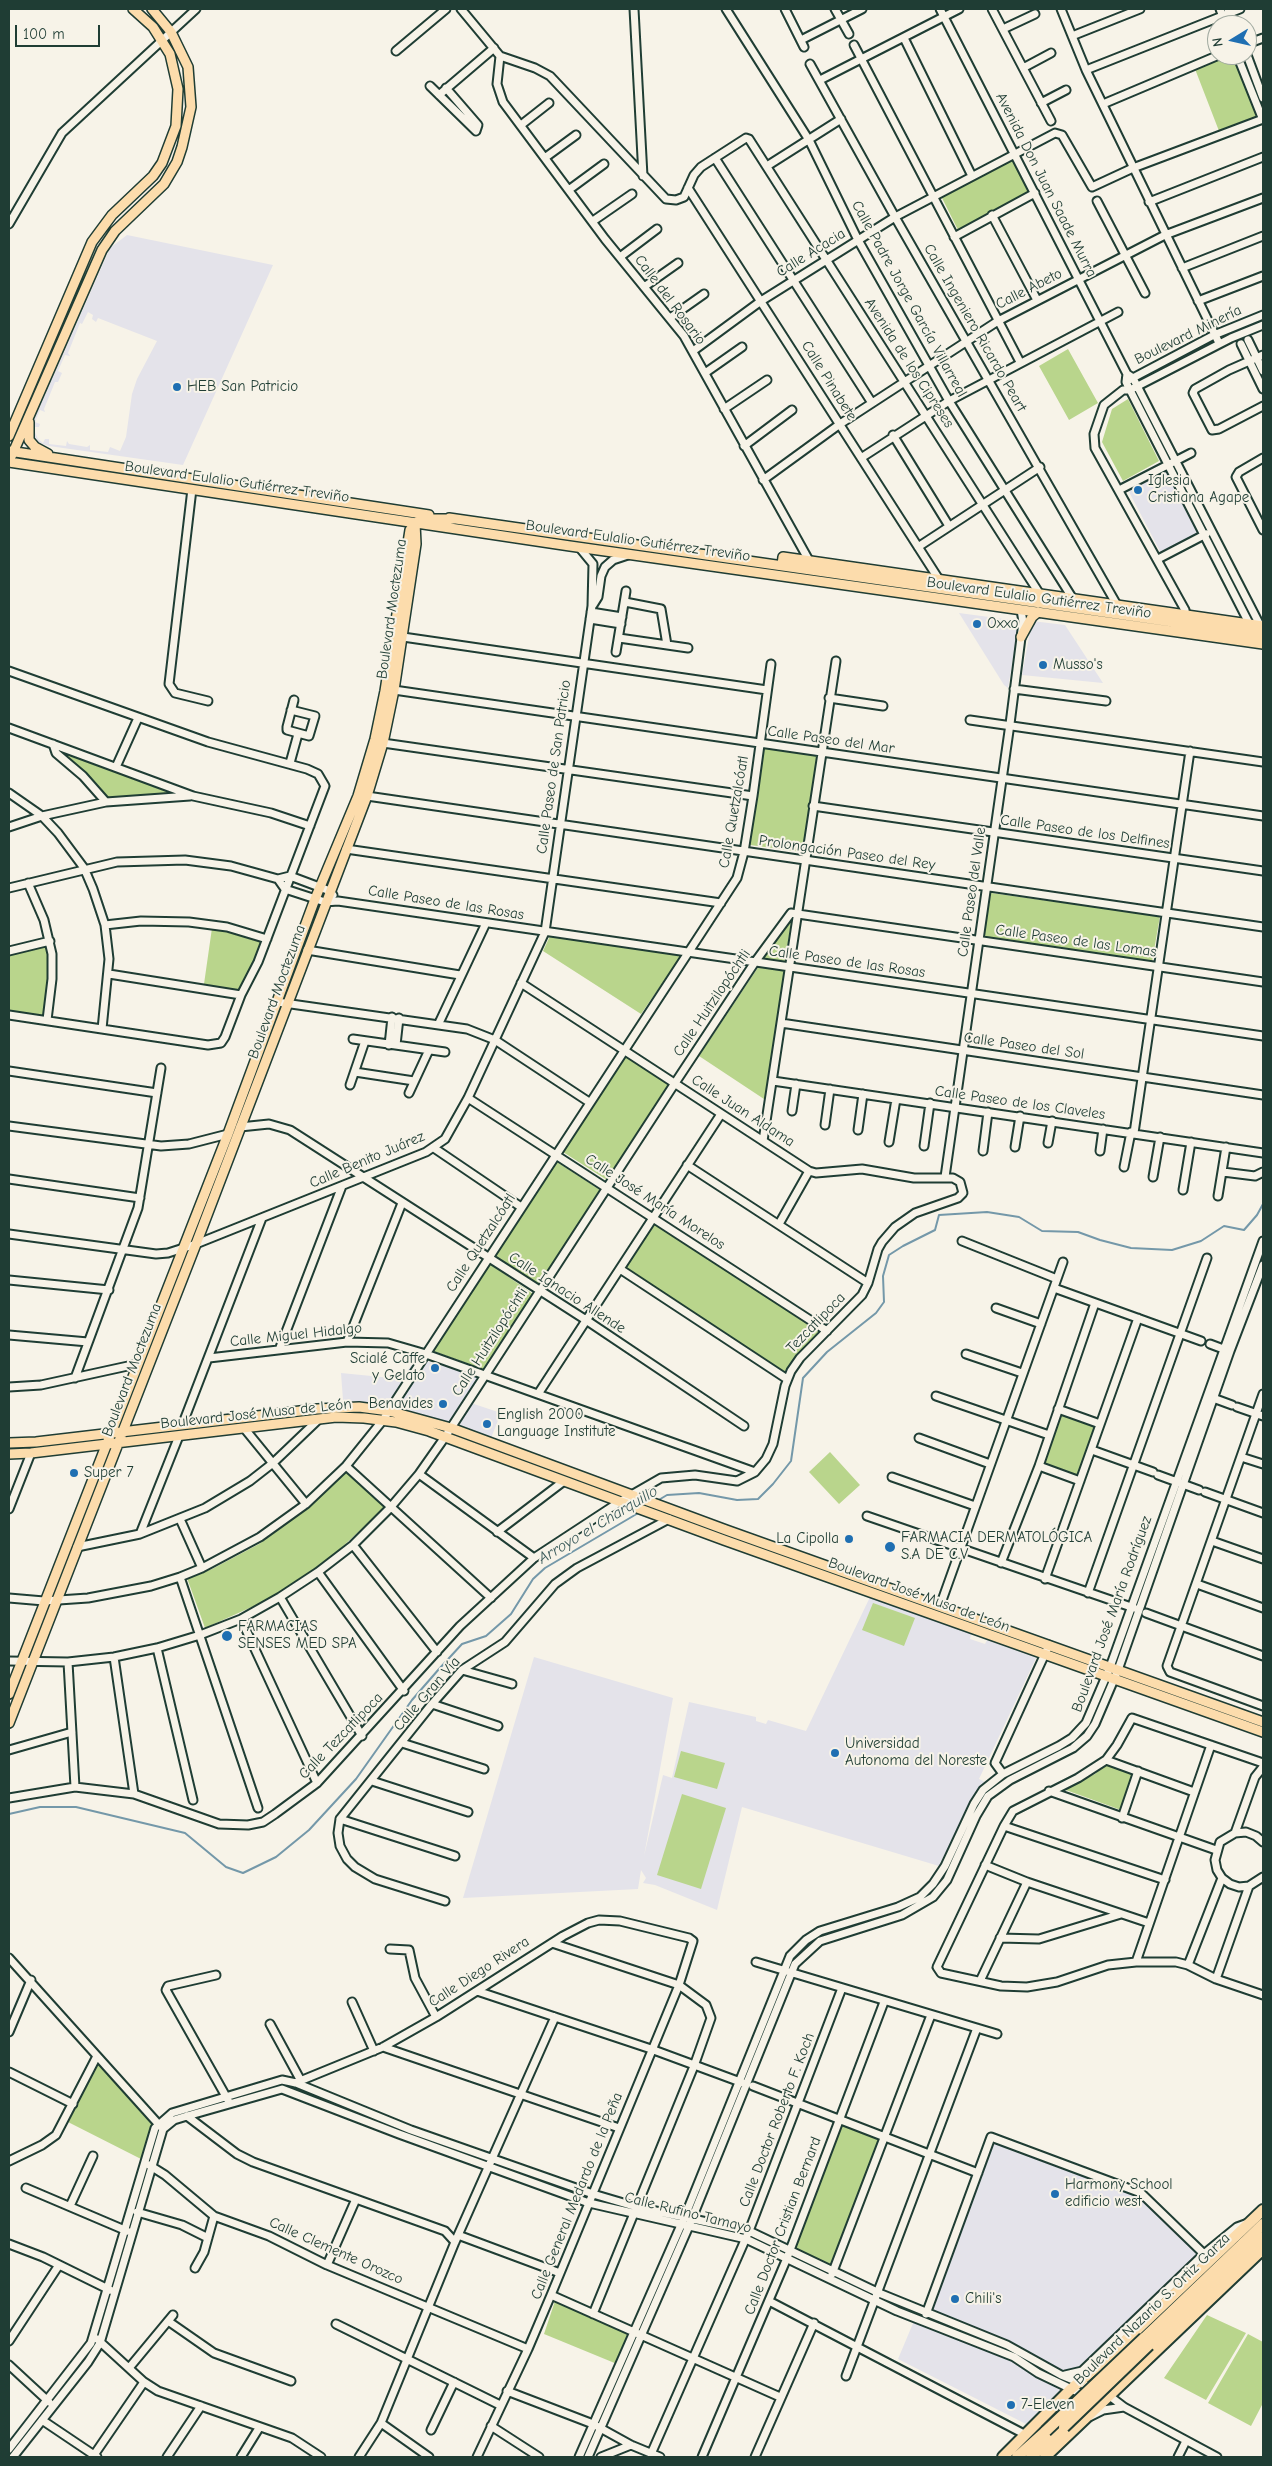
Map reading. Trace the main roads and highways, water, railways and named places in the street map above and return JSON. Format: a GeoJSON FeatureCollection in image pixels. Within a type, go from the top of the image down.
{"type":"FeatureCollection","features":[{"type":"Feature","properties":{"kind":"highway"},"geometry":{"type":"LineString","coordinates":[[1003,2457],[1075,2386],[1104,2361],[1263,2210]]}},
{"type":"Feature","properties":{"kind":"highway"},"geometry":{"type":"LineString","coordinates":[[1246,2240],[1263,2216]]}},
{"type":"Feature","properties":{"kind":"highway","name":"Boulevard Nazario S. Ortiz Garza"},"geometry":{"type":"LineString","coordinates":[[1031,2457],[1064,2427],[1263,2224]]}},
{"type":"Feature","properties":{"kind":"highway","name":"Boulevard Nazario S. Ortiz Garza"},"geometry":{"type":"LineString","coordinates":[[1017,2457],[1217,2281],[1263,2237]]}},
{"type":"Feature","properties":{"kind":"highway"},"geometry":{"type":"LineString","coordinates":[[1045,2457],[1074,2432],[1105,2399],[1263,2249]]}},
{"type":"Feature","properties":{"kind":"highway"},"geometry":{"type":"LineString","coordinates":[[1210,2298],[1217,2281]]}},
{"type":"Feature","properties":{"kind":"highway"},"geometry":{"type":"LineString","coordinates":[[1104,2361],[1112,2378],[1123,2383]]}},
{"type":"Feature","properties":{"kind":"highway"},"geometry":{"type":"LineString","coordinates":[[1049,2413],[1058,2411],[1068,2414],[1073,2420],[1074,2432]]}},
{"type":"Feature","properties":{"kind":"main road"},"geometry":{"type":"LineString","coordinates":[[9,436],[86,254],[100,229],[152,176],[162,163],[171,142],[178,108],[178,89],[170,54],[162,40],[144,18],[133,9]]}},
{"type":"Feature","properties":{"kind":"main road"},"geometry":{"type":"LineString","coordinates":[[9,462],[11,451],[108,240],[164,184],[177,162],[182,147],[191,107],[191,89],[185,60],[171,32],[152,9]]}},
{"type":"Feature","properties":{"kind":"main road"},"geometry":{"type":"LineString","coordinates":[[72,316],[68,311],[87,266],[86,254]]}},
{"type":"Feature","properties":{"kind":"main road"},"geometry":{"type":"LineString","coordinates":[[33,406],[28,429],[29,440],[35,447],[53,457]]}},
{"type":"Feature","properties":{"kind":"main road"},"geometry":{"type":"LineString","coordinates":[[9,426],[16,418]]}},
{"type":"Feature","properties":{"kind":"main road","name":"Boulevard Eulalio Gutiérrez Treviño"},"geometry":{"type":"LineString","coordinates":[[11,451],[118,466],[387,513],[415,522],[579,547],[1021,610],[1261,636]]}},
{"type":"Feature","properties":{"kind":"main road","name":"Boulevard Eulalio Gutiérrez Treviño"},"geometry":{"type":"LineString","coordinates":[[9,462],[192,489],[387,513],[453,519],[1002,598],[1073,599],[1186,614],[1249,624],[1261,636]]}},
{"type":"Feature","properties":{"kind":"main road"},"geometry":{"type":"LineString","coordinates":[[118,466],[124,479]]}},
{"type":"Feature","properties":{"kind":"main road"},"geometry":{"type":"LineString","coordinates":[[387,513],[400,526],[408,542]]}},
{"type":"Feature","properties":{"kind":"main road"},"geometry":{"type":"LineString","coordinates":[[415,522],[424,518],[453,519]]}},
{"type":"Feature","properties":{"kind":"main road","name":"Boulevard Moctezuma"},"geometry":{"type":"LineString","coordinates":[[9,1694],[181,1249],[228,1134],[315,899],[358,796],[375,739],[385,692],[410,530],[415,522]]}},
{"type":"Feature","properties":{"kind":"main road","name":"Boulevard Moctezuma"},"geometry":{"type":"LineString","coordinates":[[9,1723],[196,1244],[367,796],[383,743],[394,690],[416,544],[415,522]]}},
{"type":"Feature","properties":{"kind":"main road","name":"Boulevard Eulalio Gutiérrez Treviño"},"geometry":{"type":"LineString","coordinates":[[782,565],[783,557],[939,580],[1042,600],[1261,636]]}},
{"type":"Feature","properties":{"kind":"main road"},"geometry":{"type":"LineString","coordinates":[[1002,598],[1016,604],[1021,610]]}},
{"type":"Feature","properties":{"kind":"main road"},"geometry":{"type":"LineString","coordinates":[[1021,637],[1032,616],[1038,612]]}},
{"type":"Feature","properties":{"kind":"main road","name":"Boulevard José Musa de León"},"geometry":{"type":"LineString","coordinates":[[9,1443],[36,1442],[122,1430],[331,1407],[369,1407],[389,1411],[451,1428],[629,1499],[655,1513],[1044,1655],[1112,1673]]}},
{"type":"Feature","properties":{"kind":"main road","name":"Boulevard José Musa de León"},"geometry":{"type":"LineString","coordinates":[[9,1454],[319,1419],[350,1417],[383,1420],[412,1426],[564,1482],[669,1508],[1049,1645],[1112,1673],[1224,1713],[1263,1732]]}},
{"type":"Feature","properties":{"kind":"main road","name":"Boulevard José Musa de León"},"geometry":{"type":"LineString","coordinates":[[1224,1713],[1263,1722]]}},
{"type":"Feature","properties":{"kind":"waterway","name":"Arroyo el Charquillo"},"geometry":{"type":"LineString","coordinates":[[657,1501],[667,1495],[699,1493],[737,1500],[758,1499],[773,1484],[791,1461],[803,1378],[827,1352],[876,1313],[884,1302],[883,1276],[889,1255],[935,1230],[939,1215],[987,1212],[1019,1217],[1042,1231],[1078,1232],[1131,1248],[1172,1250],[1201,1241],[1224,1226],[1244,1230],[1257,1215],[1263,1204]]}},
{"type":"Feature","properties":{"kind":"waterway","name":"Arroyo el Charquillo"},"geometry":{"type":"LineString","coordinates":[[9,1814],[40,1807],[76,1807],[185,1833],[226,1867],[243,1873],[276,1857],[309,1830],[356,1779],[412,1700],[439,1669],[462,1644],[486,1636],[511,1614],[533,1579],[545,1568],[640,1512]]}},
{"type":"Feature","properties":{"kind":"place","name":"HEB San Patricio"},"geometry":{"type":"Point","coordinates":[177,387]}},
{"type":"Feature","properties":{"kind":"place","name":"Iglesia Cristiana Agape"},"geometry":{"type":"Point","coordinates":[1138,490]}},
{"type":"Feature","properties":{"kind":"place","name":"Oxxo"},"geometry":{"type":"Point","coordinates":[977,624]}},
{"type":"Feature","properties":{"kind":"place","name":"Musso's"},"geometry":{"type":"Point","coordinates":[1043,665]}},
{"type":"Feature","properties":{"kind":"place","name":"Scialé Caffe y Gelato"},"geometry":{"type":"Point","coordinates":[435,1368]}},
{"type":"Feature","properties":{"kind":"place","name":"Benavides"},"geometry":{"type":"Point","coordinates":[443,1404]}},
{"type":"Feature","properties":{"kind":"place","name":"English 2000 Language Institute"},"geometry":{"type":"Point","coordinates":[487,1424]}},
{"type":"Feature","properties":{"kind":"place","name":"Super 7"},"geometry":{"type":"Point","coordinates":[74,1473]}},
{"type":"Feature","properties":{"kind":"place","name":"La Cipolla"},"geometry":{"type":"Point","coordinates":[849,1539]}},
{"type":"Feature","properties":{"kind":"place","name":"FARMACIA DERMATOLÓGICA S.A DE C.V"},"geometry":{"type":"Point","coordinates":[890,1547]}},
{"type":"Feature","properties":{"kind":"place","name":"FARMACIAS SENSES MED SPA"},"geometry":{"type":"Point","coordinates":[227,1636]}},
{"type":"Feature","properties":{"kind":"place","name":"Universidad Autonoma del Noreste"},"geometry":{"type":"Point","coordinates":[835,1753]}},
{"type":"Feature","properties":{"kind":"place","name":"Harmony School edificio west"},"geometry":{"type":"Point","coordinates":[1055,2194]}},
{"type":"Feature","properties":{"kind":"place","name":"Chili's"},"geometry":{"type":"Point","coordinates":[955,2299]}},
{"type":"Feature","properties":{"kind":"place","name":"7-Eleven"},"geometry":{"type":"Point","coordinates":[1011,2405]}}]}
